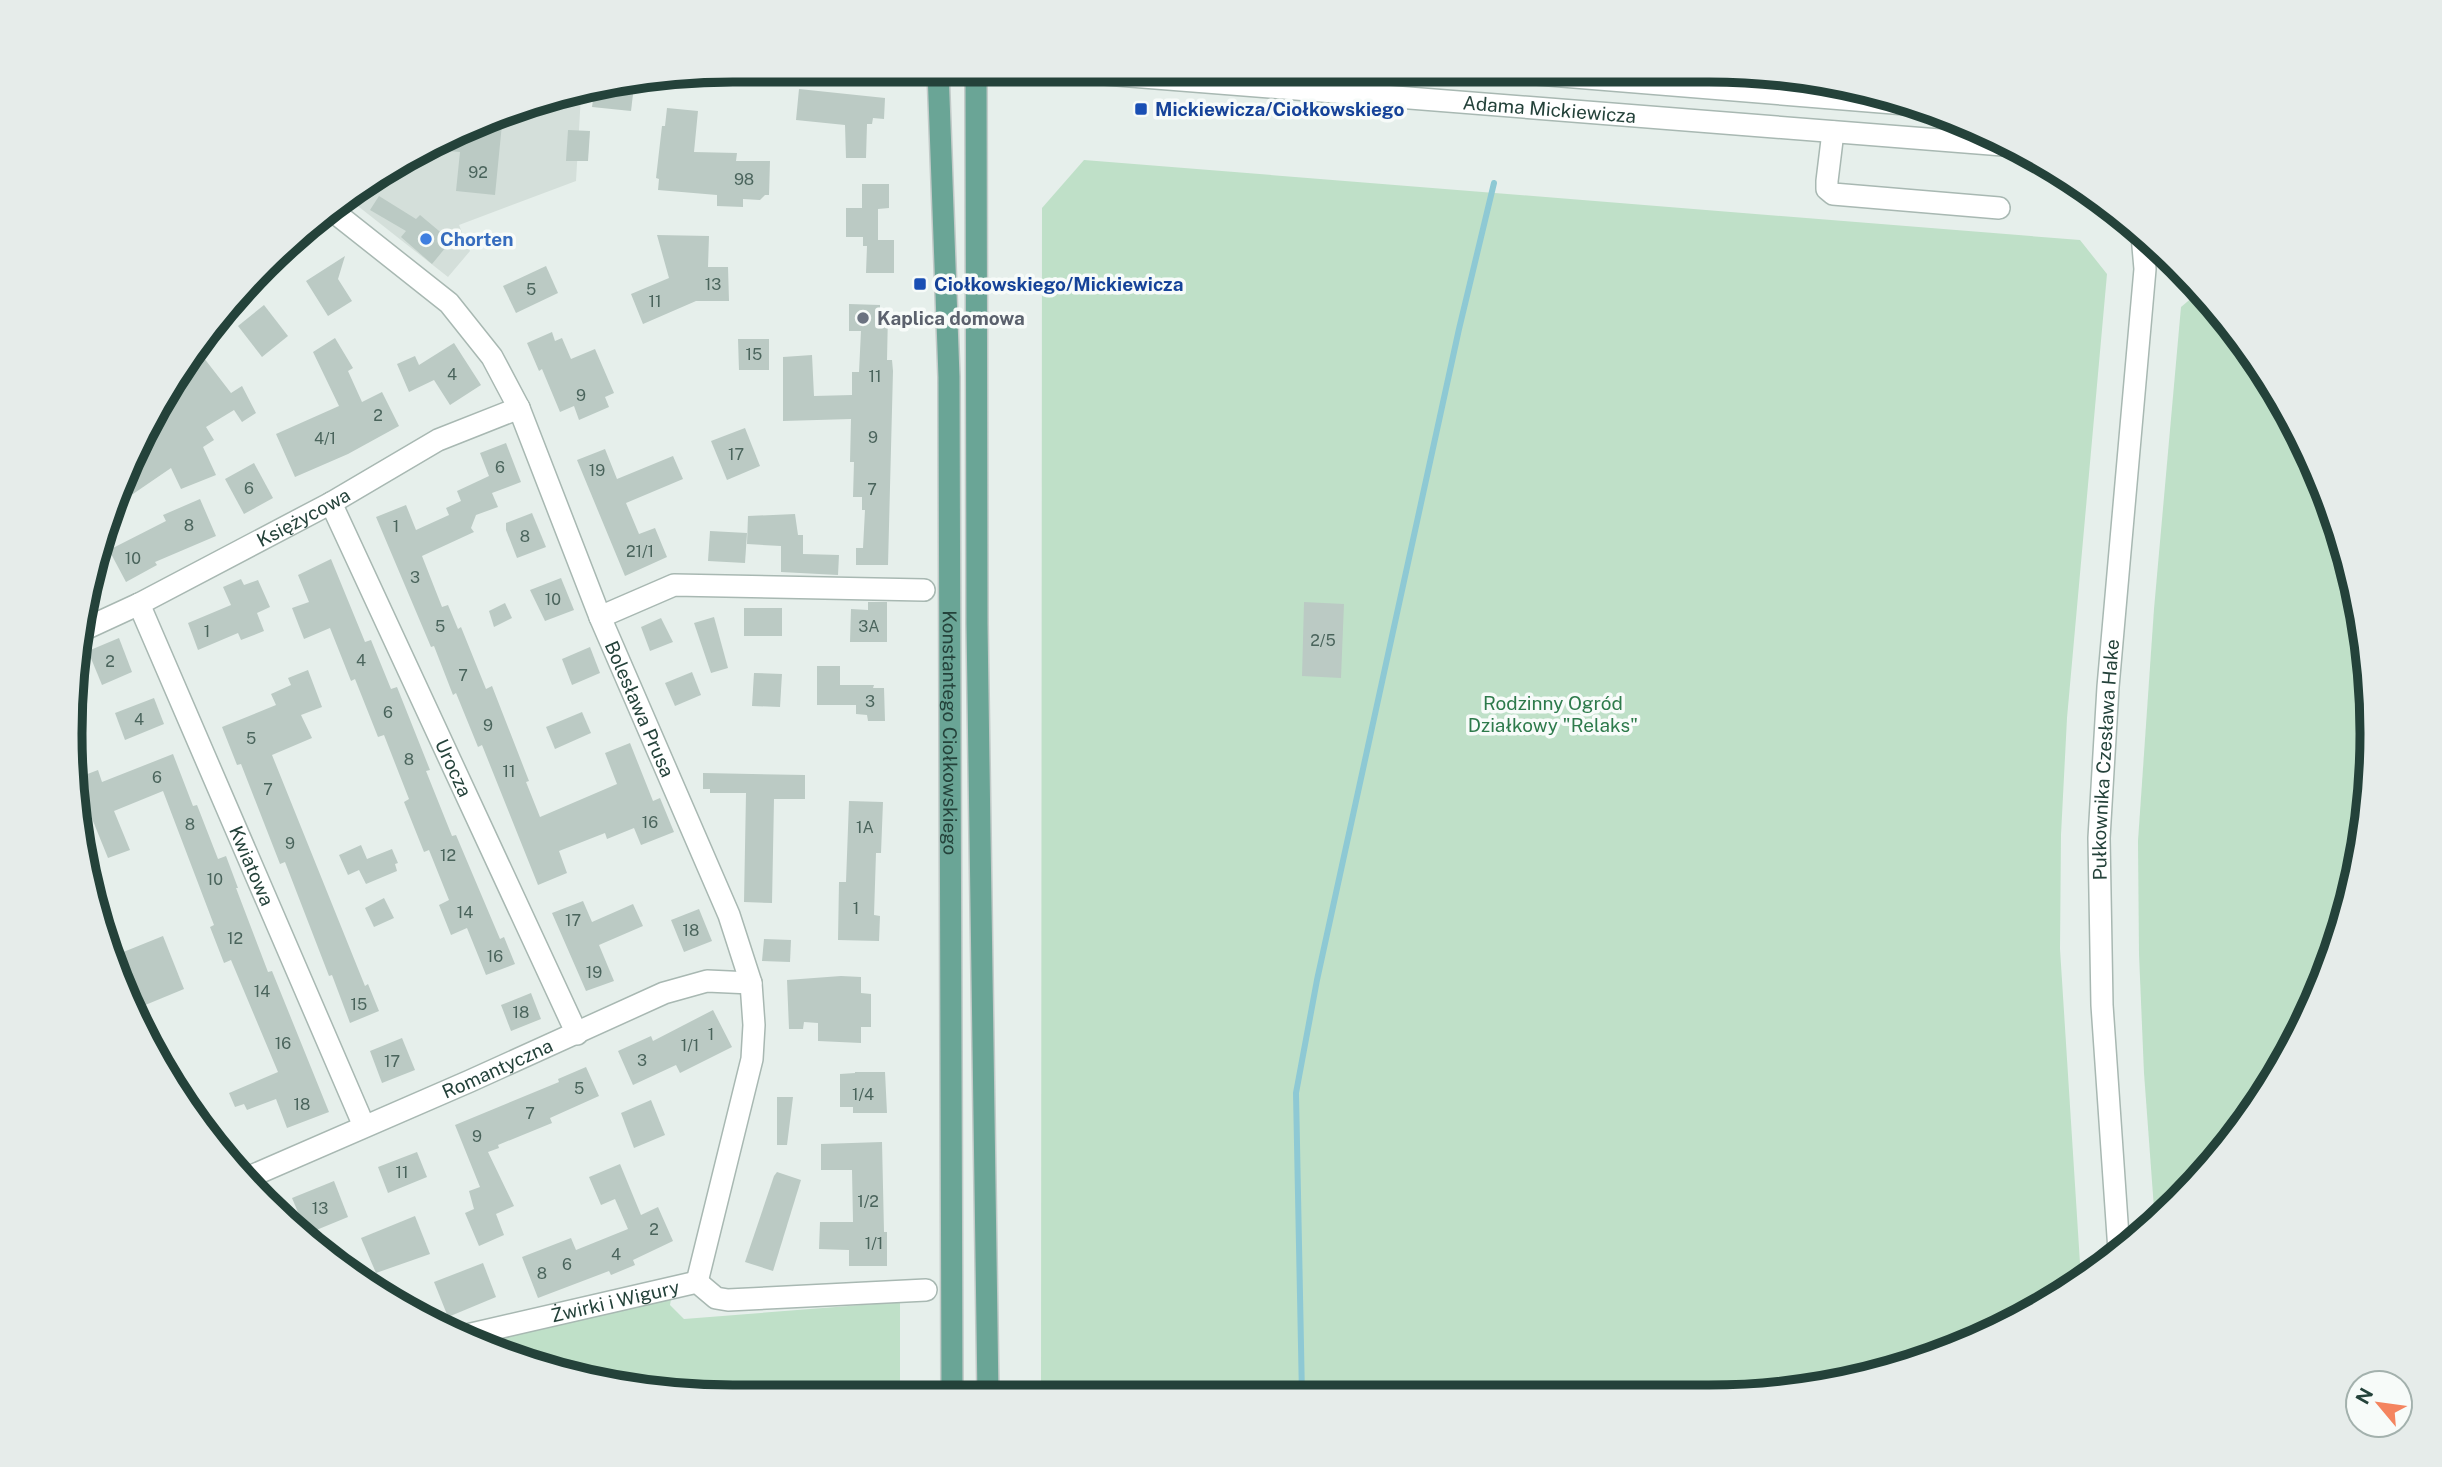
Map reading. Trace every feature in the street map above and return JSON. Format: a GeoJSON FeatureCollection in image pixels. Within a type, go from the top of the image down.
{"type":"FeatureCollection","features":[{"type":"Feature","properties":{"kind":"main road","name":"Konstantego Ciołkowskiego"},"geometry":{"type":"LineString","coordinates":[[938,82],[949,377],[952,1385]]}},
{"type":"Feature","properties":{"kind":"main road","name":"Konstantego Ciołkowskiego"},"geometry":{"type":"LineString","coordinates":[[976,82],[976,624],[988,1385]]}},
{"type":"Feature","properties":{"kind":"main road"},"geometry":{"type":"LineString","coordinates":[[940,160],[948,150],[960,147],[970,152],[976,163]]}},
{"type":"Feature","properties":{"kind":"street","name":"Adama Mickiewicza"},"geometry":{"type":"LineString","coordinates":[[1205,82],[1985,144]]}},
{"type":"Feature","properties":{"kind":"street","name":"Adama Mickiewicza"},"geometry":{"type":"LineString","coordinates":[[1639,82],[1854,99]]}},
{"type":"Feature","properties":{"kind":"street"},"geometry":{"type":"LineString","coordinates":[[1833,132],[1827,181],[1828,189],[1833,194],[1999,208]]}},
{"type":"Feature","properties":{"kind":"street","name":"Bolesława Prusa"},"geometry":{"type":"LineString","coordinates":[[339,216],[449,303],[492,357],[519,408],[600,617],[729,915],[751,983],[754,1025],[752,1059],[697,1282]]}},
{"type":"Feature","properties":{"kind":"street","name":"Pułkownika Czesława Hake"},"geometry":{"type":"LineString","coordinates":[[2118,1239],[2102,1005],[2099,838],[2108,687],[2145,269],[2143,249]]}},
{"type":"Feature","properties":{"kind":"street","name":"Pułkownika Czesława Hake"},"geometry":{"type":"LineString","coordinates":[[2145,269],[2150,255]]}},
{"type":"Feature","properties":{"kind":"street","name":"Księżycowa"},"geometry":{"type":"LineString","coordinates":[[92,626],[139,604],[331,503],[438,440],[519,408]]}},
{"type":"Feature","properties":{"kind":"street","name":"Urocza"},"geometry":{"type":"LineString","coordinates":[[331,503],[577,1034]]}},
{"type":"Feature","properties":{"kind":"street"},"geometry":{"type":"LineString","coordinates":[[600,617],[674,585],[924,590]]}},
{"type":"Feature","properties":{"kind":"street","name":"Kwiatowa"},"geometry":{"type":"LineString","coordinates":[[139,604],[364,1126]]}},
{"type":"Feature","properties":{"kind":"street","name":"Romantyczna"},"geometry":{"type":"LineString","coordinates":[[255,1174],[577,1034],[664,993],[707,981],[751,983]]}},
{"type":"Feature","properties":{"kind":"street","name":"Żwirki i Wigury"},"geometry":{"type":"LineString","coordinates":[[478,1332],[697,1282],[716,1298],[728,1300],[926,1290]]}},
{"type":"Feature","properties":{"kind":"shaded area"},"geometry":{"type":"Polygon","coordinates":[[[581,101],[576,181],[459,225],[470,251],[448,277],[355,204],[445,149],[524,117],[581,101]]]}},
{"type":"Feature","properties":{"kind":"green space","name":"Rodzinny Ogród Działkowy \"Relaks\""},"geometry":{"type":"Polygon","coordinates":[[[1084,160],[2080,240],[2107,274],[2067,718],[2061,835],[2060,949],[2080,1268],[1997,1318],[1958,1335],[1877,1363],[1794,1379],[1708,1385],[1041,1385],[1042,208],[1084,160]]]}},
{"type":"Feature","properties":{"kind":"green space"},"geometry":{"type":"Polygon","coordinates":[[[2192,298],[2225,337],[2272,408],[2293,445],[2310,484],[2338,565],[2347,606],[2354,648],[2360,734],[2354,819],[2347,861],[2338,902],[2310,983],[2293,1022],[2250,1095],[2198,1163],[2154,1208],[2144,1073],[2138,841],[2154,609],[2181,307],[2192,298]]]}},
{"type":"Feature","properties":{"kind":"green space"},"geometry":{"type":"Polygon","coordinates":[[[671,1299],[670,1305],[684,1319],[900,1302],[900,1385],[734,1385],[648,1379],[565,1363],[492,1338],[671,1299]]]}},
{"type":"Feature","properties":{"kind":"building"},"geometry":{"type":"Polygon","coordinates":[[[799,89],[885,98],[884,119],[873,118],[872,124],[867,124],[866,158],[846,158],[845,125],[796,120],[799,89]]]}},
{"type":"Feature","properties":{"kind":"building"},"geometry":{"type":"Polygon","coordinates":[[[633,90],[631,111],[592,107],[593,98],[633,90]]]}},
{"type":"Feature","properties":{"kind":"building"},"geometry":{"type":"Polygon","coordinates":[[[667,108],[698,111],[694,152],[737,153],[736,161],[770,161],[769,195],[760,200],[743,199],[743,207],[717,206],[717,195],[658,190],[659,179],[656,178],[662,126],[665,126],[667,108]]]}},
{"type":"Feature","properties":{"kind":"building"},"geometry":{"type":"Polygon","coordinates":[[[502,125],[495,195],[456,191],[460,152],[442,150],[502,125]]]}},
{"type":"Feature","properties":{"kind":"building"},"geometry":{"type":"Polygon","coordinates":[[[568,130],[590,131],[588,161],[566,161],[568,130]]]}},
{"type":"Feature","properties":{"kind":"building"},"geometry":{"type":"Polygon","coordinates":[[[862,184],[889,184],[889,208],[878,209],[878,240],[894,240],[894,273],[866,273],[867,246],[863,246],[863,237],[846,237],[846,208],[862,208],[862,184]]]}},
{"type":"Feature","properties":{"kind":"building","name":"Chorten"},"geometry":{"type":"Polygon","coordinates":[[[379,196],[416,219],[420,215],[451,241],[432,264],[401,237],[406,231],[370,210],[379,196]]]}},
{"type":"Feature","properties":{"kind":"building"},"geometry":{"type":"Polygon","coordinates":[[[657,235],[709,236],[708,267],[728,267],[729,301],[696,301],[643,324],[631,294],[669,278],[657,235]]]}},
{"type":"Feature","properties":{"kind":"building"},"geometry":{"type":"Polygon","coordinates":[[[345,256],[338,279],[352,301],[328,316],[306,281],[345,256]]]}},
{"type":"Feature","properties":{"kind":"building"},"geometry":{"type":"Polygon","coordinates":[[[546,266],[558,293],[516,313],[503,286],[546,266]]]}},
{"type":"Feature","properties":{"kind":"building"},"geometry":{"type":"Polygon","coordinates":[[[849,304],[880,305],[880,313],[888,313],[887,360],[892,360],[893,371],[888,565],[856,565],[856,548],[863,548],[865,510],[862,510],[862,497],[853,497],[854,462],[850,462],[851,419],[783,421],[783,357],[812,355],[814,396],[852,395],[852,372],[859,372],[861,331],[849,331],[849,304]]]}},
{"type":"Feature","properties":{"kind":"building"},"geometry":{"type":"Polygon","coordinates":[[[264,305],[288,336],[262,357],[238,326],[264,305]]]}},
{"type":"Feature","properties":{"kind":"building"},"geometry":{"type":"Polygon","coordinates":[[[552,332],[555,341],[562,338],[571,359],[595,349],[614,393],[605,397],[609,407],[579,420],[574,406],[560,412],[542,369],[539,371],[527,343],[552,332]]]}},
{"type":"Feature","properties":{"kind":"building"},"geometry":{"type":"Polygon","coordinates":[[[335,338],[353,368],[348,371],[362,402],[382,392],[399,426],[348,454],[295,477],[276,434],[339,406],[313,352],[335,338]]]}},
{"type":"Feature","properties":{"kind":"building"},"geometry":{"type":"Polygon","coordinates":[[[738,339],[769,339],[769,370],[739,370],[738,339]]]}},
{"type":"Feature","properties":{"kind":"building"},"geometry":{"type":"Polygon","coordinates":[[[454,343],[481,385],[450,405],[434,380],[409,392],[397,364],[415,356],[419,365],[454,343]]]}},
{"type":"Feature","properties":{"kind":"building"},"geometry":{"type":"Polygon","coordinates":[[[203,357],[231,393],[242,386],[256,413],[242,422],[234,410],[206,427],[214,440],[203,447],[216,475],[181,489],[171,468],[127,498],[149,445],[203,357]]]}},
{"type":"Feature","properties":{"kind":"building"},"geometry":{"type":"Polygon","coordinates":[[[745,428],[760,466],[727,480],[711,441],[745,428]]]}},
{"type":"Feature","properties":{"kind":"building"},"geometry":{"type":"Polygon","coordinates":[[[506,443],[521,482],[492,493],[498,507],[476,515],[471,528],[474,532],[422,556],[442,607],[448,605],[458,629],[461,627],[486,689],[492,686],[540,817],[617,784],[605,753],[630,743],[653,801],[660,798],[674,832],[641,845],[634,828],[607,839],[605,833],[559,851],[567,873],[538,885],[482,745],[478,747],[456,693],[453,695],[376,517],[406,505],[416,530],[449,515],[446,508],[461,501],[457,491],[489,476],[480,453],[506,443]]]}},
{"type":"Feature","properties":{"kind":"building"},"geometry":{"type":"Polygon","coordinates":[[[605,449],[617,479],[673,456],[683,479],[626,503],[639,534],[655,528],[667,557],[625,576],[577,460],[605,449]]]}},
{"type":"Feature","properties":{"kind":"building"},"geometry":{"type":"Polygon","coordinates":[[[254,463],[273,498],[244,514],[225,479],[254,463]]]}},
{"type":"Feature","properties":{"kind":"building"},"geometry":{"type":"Polygon","coordinates":[[[200,499],[216,536],[155,562],[157,565],[126,582],[109,550],[166,521],[163,515],[200,499]]]}},
{"type":"Feature","properties":{"kind":"building"},"geometry":{"type":"Polygon","coordinates":[[[532,513],[546,547],[517,558],[506,523],[532,513]]]}},
{"type":"Feature","properties":{"kind":"building"},"geometry":{"type":"Polygon","coordinates":[[[795,514],[798,535],[803,535],[803,554],[839,555],[838,575],[781,572],[781,546],[747,544],[748,516],[795,514]]]}},
{"type":"Feature","properties":{"kind":"building"},"geometry":{"type":"Polygon","coordinates":[[[710,531],[747,533],[745,563],[708,561],[710,531]]]}},
{"type":"Feature","properties":{"kind":"building"},"geometry":{"type":"Polygon","coordinates":[[[331,559],[365,642],[371,640],[391,689],[397,687],[430,770],[426,771],[452,836],[456,835],[500,939],[504,937],[515,964],[486,975],[467,928],[451,935],[439,905],[449,900],[429,850],[424,852],[404,802],[409,799],[384,735],[378,737],[355,679],[351,681],[330,628],[304,639],[292,608],[309,602],[298,575],[331,559]]]}},
{"type":"Feature","properties":{"kind":"building"},"geometry":{"type":"Polygon","coordinates":[[[561,578],[574,610],[545,621],[530,590],[561,578]]]}},
{"type":"Feature","properties":{"kind":"building"},"geometry":{"type":"Polygon","coordinates":[[[241,579],[244,585],[258,580],[270,607],[257,613],[264,631],[241,640],[238,633],[198,650],[188,623],[231,605],[223,587],[241,579]]]}},
{"type":"Feature","properties":{"kind":"building"},"geometry":{"type":"Polygon","coordinates":[[[868,602],[887,602],[887,642],[850,642],[851,609],[868,610],[868,602]]]}},
{"type":"Feature","properties":{"kind":"building"},"geometry":{"type":"Polygon","coordinates":[[[1304,602],[1344,604],[1341,678],[1302,676],[1304,602]]]}},
{"type":"Feature","properties":{"kind":"building"},"geometry":{"type":"Polygon","coordinates":[[[505,603],[512,618],[494,627],[489,611],[505,603]]]}},
{"type":"Feature","properties":{"kind":"building"},"geometry":{"type":"Polygon","coordinates":[[[744,608],[782,608],[782,636],[744,636],[744,608]]]}},
{"type":"Feature","properties":{"kind":"building"},"geometry":{"type":"Polygon","coordinates":[[[714,617],[728,668],[711,673],[694,623],[714,617]]]}},
{"type":"Feature","properties":{"kind":"building"},"geometry":{"type":"Polygon","coordinates":[[[661,618],[673,642],[650,651],[641,627],[661,618]]]}},
{"type":"Feature","properties":{"kind":"building"},"geometry":{"type":"Polygon","coordinates":[[[119,638],[132,672],[102,685],[88,651],[119,638]]]}},
{"type":"Feature","properties":{"kind":"building"},"geometry":{"type":"Polygon","coordinates":[[[590,647],[600,673],[572,685],[562,659],[590,647]]]}},
{"type":"Feature","properties":{"kind":"building"},"geometry":{"type":"Polygon","coordinates":[[[817,666],[840,666],[840,685],[874,685],[873,688],[884,688],[885,721],[868,721],[867,715],[856,714],[856,705],[817,705],[817,666]]]}},
{"type":"Feature","properties":{"kind":"building"},"geometry":{"type":"Polygon","coordinates":[[[308,670],[322,707],[301,715],[312,738],[272,755],[365,986],[368,984],[379,1011],[350,1023],[285,862],[280,864],[241,764],[237,765],[222,727],[276,705],[271,694],[291,685],[288,678],[308,670]]]}},
{"type":"Feature","properties":{"kind":"building"},"geometry":{"type":"Polygon","coordinates":[[[692,672],[701,695],[675,706],[665,683],[692,672]]]}},
{"type":"Feature","properties":{"kind":"building"},"geometry":{"type":"Polygon","coordinates":[[[754,673],[782,674],[780,707],[752,706],[754,673]]]}},
{"type":"Feature","properties":{"kind":"building"},"geometry":{"type":"Polygon","coordinates":[[[154,698],[164,724],[125,740],[115,713],[154,698]]]}},
{"type":"Feature","properties":{"kind":"building"},"geometry":{"type":"Polygon","coordinates":[[[582,712],[591,733],[555,749],[546,727],[582,712]]]}},
{"type":"Feature","properties":{"kind":"building"},"geometry":{"type":"Polygon","coordinates":[[[173,754],[193,806],[197,805],[218,859],[226,856],[268,972],[272,971],[329,1112],[287,1128],[276,1099],[247,1110],[244,1104],[235,1107],[229,1093],[278,1072],[231,960],[224,963],[210,927],[214,925],[163,791],[114,811],[130,850],[108,858],[87,806],[84,775],[98,770],[102,782],[173,754]]]}},
{"type":"Feature","properties":{"kind":"building"},"geometry":{"type":"Polygon","coordinates":[[[703,773],[805,775],[805,799],[774,799],[772,903],[744,902],[746,793],[710,793],[710,789],[703,789],[703,773]]]}},
{"type":"Feature","properties":{"kind":"building"},"geometry":{"type":"Polygon","coordinates":[[[849,801],[883,802],[881,853],[876,853],[874,915],[880,916],[879,941],[838,940],[839,882],[846,882],[849,801]]]}},
{"type":"Feature","properties":{"kind":"building"},"geometry":{"type":"Polygon","coordinates":[[[361,845],[367,859],[392,849],[398,863],[395,864],[397,871],[366,884],[359,870],[348,875],[339,855],[361,845]]]}},
{"type":"Feature","properties":{"kind":"building"},"geometry":{"type":"Polygon","coordinates":[[[384,898],[394,918],[374,927],[365,908],[384,898]]]}},
{"type":"Feature","properties":{"kind":"building"},"geometry":{"type":"Polygon","coordinates":[[[583,901],[592,922],[633,904],[643,926],[599,945],[614,981],[586,991],[552,913],[583,901]]]}},
{"type":"Feature","properties":{"kind":"building"},"geometry":{"type":"Polygon","coordinates":[[[699,909],[712,941],[684,952],[671,920],[699,909]]]}},
{"type":"Feature","properties":{"kind":"building"},"geometry":{"type":"Polygon","coordinates":[[[163,936],[184,989],[142,1006],[121,953],[163,936]]]}},
{"type":"Feature","properties":{"kind":"building"},"geometry":{"type":"Polygon","coordinates":[[[764,939],[791,940],[790,962],[762,961],[764,939]]]}},
{"type":"Feature","properties":{"kind":"building"},"geometry":{"type":"Polygon","coordinates":[[[861,977],[861,993],[871,994],[871,1027],[861,1027],[861,1043],[818,1041],[818,1023],[804,1022],[803,1029],[789,1029],[787,980],[861,977]]]}},
{"type":"Feature","properties":{"kind":"building"},"geometry":{"type":"Polygon","coordinates":[[[531,993],[541,1019],[511,1031],[501,1005],[531,993]]]}},
{"type":"Feature","properties":{"kind":"building"},"geometry":{"type":"Polygon","coordinates":[[[713,1010],[732,1047],[680,1073],[676,1065],[633,1085],[618,1051],[651,1036],[653,1041],[713,1010]]]}},
{"type":"Feature","properties":{"kind":"building"},"geometry":{"type":"Polygon","coordinates":[[[402,1038],[415,1070],[382,1083],[370,1051],[402,1038]]]}},
{"type":"Feature","properties":{"kind":"building"},"geometry":{"type":"Polygon","coordinates":[[[586,1067],[599,1096],[550,1118],[552,1123],[498,1145],[499,1148],[488,1152],[514,1206],[496,1214],[504,1235],[479,1246],[465,1213],[474,1209],[469,1191],[480,1187],[455,1125],[559,1082],[558,1079],[586,1067]]]}},
{"type":"Feature","properties":{"kind":"building"},"geometry":{"type":"Polygon","coordinates":[[[885,1072],[887,1113],[853,1113],[853,1107],[840,1107],[840,1074],[885,1072]]]}},
{"type":"Feature","properties":{"kind":"building"},"geometry":{"type":"Polygon","coordinates":[[[777,1097],[793,1097],[787,1145],[777,1145],[777,1097]]]}},
{"type":"Feature","properties":{"kind":"building"},"geometry":{"type":"Polygon","coordinates":[[[651,1100],[665,1135],[634,1148],[621,1113],[651,1100]]]}},
{"type":"Feature","properties":{"kind":"building"},"geometry":{"type":"Polygon","coordinates":[[[882,1142],[887,1266],[849,1266],[849,1250],[819,1249],[820,1222],[853,1222],[852,1170],[821,1170],[821,1144],[882,1142]]]}},
{"type":"Feature","properties":{"kind":"building"},"geometry":{"type":"Polygon","coordinates":[[[417,1152],[427,1177],[388,1193],[378,1167],[417,1152]]]}},
{"type":"Feature","properties":{"kind":"building"},"geometry":{"type":"Polygon","coordinates":[[[620,1164],[641,1215],[658,1207],[673,1241],[633,1260],[635,1265],[611,1275],[609,1271],[538,1298],[522,1257],[571,1238],[576,1250],[628,1229],[615,1199],[601,1205],[589,1177],[620,1164]]]}},
{"type":"Feature","properties":{"kind":"building"},"geometry":{"type":"Polygon","coordinates":[[[777,1172],[801,1180],[773,1271],[745,1262],[777,1172]]]}},
{"type":"Feature","properties":{"kind":"building"},"geometry":{"type":"Polygon","coordinates":[[[334,1181],[348,1217],[314,1231],[302,1221],[292,1198],[334,1181]]]}},
{"type":"Feature","properties":{"kind":"building"},"geometry":{"type":"Polygon","coordinates":[[[415,1216],[430,1254],[376,1273],[361,1238],[415,1216]]]}},
{"type":"Feature","properties":{"kind":"building"},"geometry":{"type":"Polygon","coordinates":[[[483,1263],[496,1297],[448,1317],[434,1282],[483,1263]]]}},
{"type":"Feature","properties":{"kind":"waterway"},"geometry":{"type":"LineString","coordinates":[[1302,1385],[1296,1093],[1317,980],[1459,329],[1494,183]]}},
{"type":"Feature","properties":{"kind":"place","name":"Mickiewicza/Ciołkowskiego"},"geometry":{"type":"Point","coordinates":[1141,109]}},
{"type":"Feature","properties":{"kind":"place","name":"Chorten"},"geometry":{"type":"Point","coordinates":[426,239]}},
{"type":"Feature","properties":{"kind":"place","name":"Ciołkowskiego/Mickiewicza"},"geometry":{"type":"Point","coordinates":[920,284]}},
{"type":"Feature","properties":{"kind":"place","name":"Kaplica domowa"},"geometry":{"type":"Point","coordinates":[863,318]}}]}
